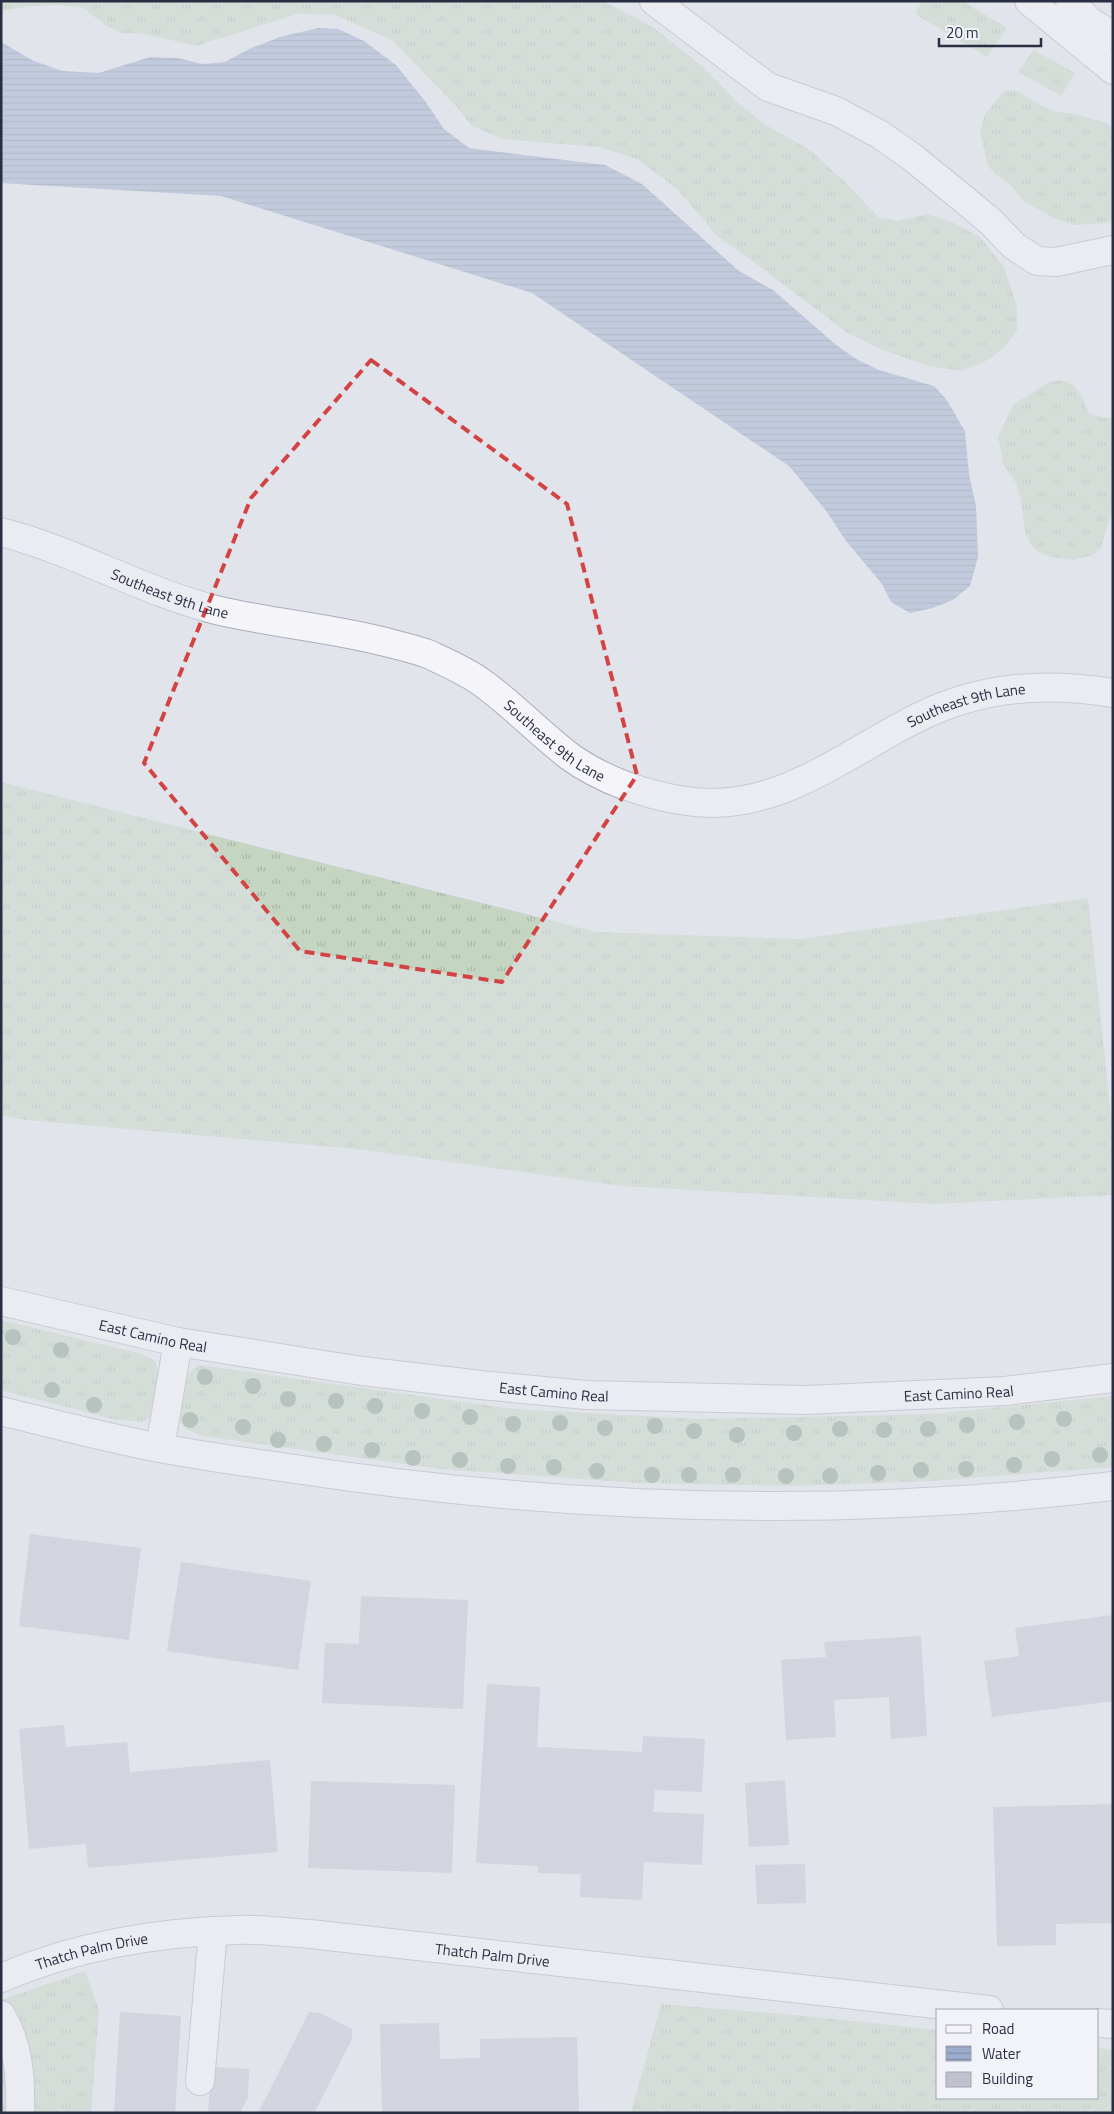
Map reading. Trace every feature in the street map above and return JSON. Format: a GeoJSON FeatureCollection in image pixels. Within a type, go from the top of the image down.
{"type":"FeatureCollection","features":[{"type":"Feature","properties":{"kind":"street"},"geometry":{"type":"LineString","coordinates":[[654,1],[768,87],[836,111],[878,134],[912,156],[978,211],[1014,246],[1037,261],[1056,262],[1113,250]]}},
{"type":"Feature","properties":{"kind":"street"},"geometry":{"type":"LineString","coordinates":[[1030,1],[1113,70]]}},
{"type":"Feature","properties":{"kind":"street"},"geometry":{"type":"LineString","coordinates":[[1070,1],[1089,21],[1113,36]]}},
{"type":"Feature","properties":{"kind":"street","name":"Southeast 9th Lane"},"geometry":{"type":"LineString","coordinates":[[1,532],[36,540],[157,591],[215,610],[361,635],[426,653],[480,681],[571,757],[606,778],[644,791],[687,801],[728,803],[769,795],[811,778],[920,716],[967,699],[1001,690],[1043,687],[1085,689],[1113,693]]}},
{"type":"Feature","properties":{"kind":"street","name":"East Camino Real"},"geometry":{"type":"LineString","coordinates":[[1,1301],[178,1342],[362,1371],[586,1395],[805,1400],[1005,1391],[1113,1378]]}},
{"type":"Feature","properties":{"kind":"street"},"geometry":{"type":"LineString","coordinates":[[160,1448],[178,1342]]}},
{"type":"Feature","properties":{"kind":"street"},"geometry":{"type":"LineString","coordinates":[[1,1411],[160,1448],[352,1478],[543,1499],[637,1504],[824,1506],[938,1502],[1113,1486]]}},
{"type":"Feature","properties":{"kind":"street","name":"Thatch Palm Drive"},"geometry":{"type":"LineString","coordinates":[[1,1978],[30,1965],[98,1946],[168,1934],[238,1930],[310,1934],[980,2009]]}},
{"type":"Feature","properties":{"kind":"street"},"geometry":{"type":"LineString","coordinates":[[200,2081],[212,1931]]}},
{"type":"Feature","properties":{"kind":"street"},"geometry":{"type":"LineString","coordinates":[[1,2015],[12,2037],[19,2064],[20,2113]]}},
{"type":"Feature","properties":{"kind":"street"},"geometry":{"type":"LineString","coordinates":[[1099,2022],[1113,2024]]}},
{"type":"Feature","properties":{"kind":"highlighted area"},"geometry":{"type":"Polygon","coordinates":[[[371,360],[567,504],[637,775],[502,982],[300,951],[144,763],[251,498],[371,360]]]}},
{"type":"Feature","properties":{"kind":"green space"},"geometry":{"type":"Polygon","coordinates":[[[1,1],[603,1],[653,27],[703,67],[739,104],[766,125],[810,150],[845,182],[879,218],[897,221],[928,214],[954,223],[980,237],[1004,267],[1017,306],[1017,330],[1005,347],[984,362],[961,371],[929,366],[883,350],[846,332],[718,237],[678,190],[637,159],[599,147],[503,139],[472,126],[456,106],[392,40],[335,15],[297,14],[196,46],[145,34],[122,33],[108,27],[83,8],[63,5],[34,6],[1,11],[1,1]]]}},
{"type":"Feature","properties":{"kind":"green space"},"geometry":{"type":"Polygon","coordinates":[[[922,1],[963,1],[1007,28],[987,57],[915,14],[922,1]]]}},
{"type":"Feature","properties":{"kind":"green space"},"geometry":{"type":"Polygon","coordinates":[[[1034,50],[1075,73],[1061,96],[1018,72],[1034,50]]]}},
{"type":"Feature","properties":{"kind":"green space"},"geometry":{"type":"Polygon","coordinates":[[[1015,90],[1054,111],[1075,114],[1106,123],[1113,128],[1113,220],[1108,223],[1075,225],[1055,219],[1022,200],[1012,186],[996,175],[988,166],[980,131],[985,114],[1004,91],[1015,90]]]}},
{"type":"Feature","properties":{"kind":"green space"},"geometry":{"type":"Polygon","coordinates":[[[1062,380],[1076,388],[1090,413],[1113,418],[1113,508],[1101,547],[1093,555],[1074,560],[1052,557],[1038,552],[1031,545],[1025,532],[1021,500],[1016,483],[1004,466],[998,437],[1013,405],[1049,382],[1062,380]]]}},
{"type":"Feature","properties":{"kind":"green space"},"geometry":{"type":"Polygon","coordinates":[[[1,782],[597,932],[801,939],[1088,898],[1113,1134],[1113,1195],[934,1204],[622,1186],[357,1149],[25,1120],[1,1115],[1,782]]]}},
{"type":"Feature","properties":{"kind":"green space"},"geometry":{"type":"Polygon","coordinates":[[[1,1320],[142,1354],[155,1361],[159,1374],[152,1416],[141,1422],[112,1419],[1,1390],[1,1320]]]}},
{"type":"Feature","properties":{"kind":"green space"},"geometry":{"type":"Polygon","coordinates":[[[199,1365],[514,1409],[700,1419],[931,1414],[1113,1396],[1113,1467],[931,1481],[794,1486],[638,1483],[441,1469],[202,1436],[186,1429],[178,1419],[180,1396],[184,1381],[192,1369],[199,1365]]]}},
{"type":"Feature","properties":{"kind":"green space"},"geometry":{"type":"Polygon","coordinates":[[[85,1971],[99,2010],[91,2113],[1,2113],[1,2000],[85,1971]]]}},
{"type":"Feature","properties":{"kind":"green space"},"geometry":{"type":"Polygon","coordinates":[[[661,2004],[796,2015],[936,2030],[936,2099],[1099,2099],[1099,2048],[1113,2050],[1113,2113],[631,2113],[661,2004]]]}},
{"type":"Feature","properties":{"kind":"water"},"geometry":{"type":"Polygon","coordinates":[[[318,28],[338,29],[364,41],[396,65],[425,101],[444,129],[469,148],[605,165],[642,184],[739,271],[773,290],[835,344],[856,359],[879,370],[934,386],[946,399],[965,431],[969,475],[976,506],[978,557],[970,586],[953,600],[933,608],[910,613],[891,602],[882,584],[846,541],[827,512],[789,466],[532,293],[221,196],[1,183],[1,42],[32,60],[62,71],[99,73],[150,57],[178,58],[202,64],[225,62],[249,49],[280,37],[318,28]]]}},
{"type":"Feature","properties":{"kind":"building"},"geometry":{"type":"Polygon","coordinates":[[[30,1534],[141,1548],[129,1640],[19,1626],[30,1534]]]}},
{"type":"Feature","properties":{"kind":"building"},"geometry":{"type":"Polygon","coordinates":[[[181,1562],[311,1581],[298,1670],[167,1651],[181,1562]]]}},
{"type":"Feature","properties":{"kind":"building"},"geometry":{"type":"Polygon","coordinates":[[[361,1596],[468,1600],[463,1709],[322,1703],[325,1643],[359,1644],[361,1596]]]}},
{"type":"Feature","properties":{"kind":"building"},"geometry":{"type":"Polygon","coordinates":[[[1113,1615],[1113,1701],[992,1717],[984,1661],[1019,1656],[1015,1628],[1113,1615]]]}},
{"type":"Feature","properties":{"kind":"building"},"geometry":{"type":"Polygon","coordinates":[[[921,1636],[927,1736],[891,1739],[889,1697],[834,1700],[836,1737],[786,1740],[781,1660],[826,1657],[824,1642],[921,1636]]]}},
{"type":"Feature","properties":{"kind":"building"},"geometry":{"type":"Polygon","coordinates":[[[487,1684],[540,1687],[537,1747],[642,1752],[643,1736],[705,1739],[702,1792],[655,1790],[653,1812],[704,1814],[702,1865],[644,1862],[642,1900],[580,1897],[581,1874],[538,1873],[538,1866],[476,1863],[487,1684]]]}},
{"type":"Feature","properties":{"kind":"building"},"geometry":{"type":"Polygon","coordinates":[[[64,1725],[66,1747],[127,1742],[130,1772],[270,1760],[278,1852],[88,1868],[86,1844],[29,1849],[19,1729],[64,1725]]]}},
{"type":"Feature","properties":{"kind":"building"},"geometry":{"type":"Polygon","coordinates":[[[785,1780],[789,1845],[749,1847],[745,1783],[785,1780]]]}},
{"type":"Feature","properties":{"kind":"building"},"geometry":{"type":"Polygon","coordinates":[[[311,1781],[455,1785],[452,1873],[308,1868],[311,1781]]]}},
{"type":"Feature","properties":{"kind":"building"},"geometry":{"type":"Polygon","coordinates":[[[1113,1804],[1113,1923],[1056,1924],[1056,1945],[997,1946],[993,1807],[1113,1804]]]}},
{"type":"Feature","properties":{"kind":"building"},"geometry":{"type":"Polygon","coordinates":[[[805,1864],[806,1903],[757,1904],[755,1865],[805,1864]]]}},
{"type":"Feature","properties":{"kind":"building"},"geometry":{"type":"Polygon","coordinates":[[[120,2012],[181,2016],[175,2113],[114,2113],[120,2012]]]}},
{"type":"Feature","properties":{"kind":"building"},"geometry":{"type":"Polygon","coordinates":[[[309,2012],[320,2013],[352,2029],[352,2039],[314,2113],[258,2113],[309,2012]]]}},
{"type":"Feature","properties":{"kind":"building"},"geometry":{"type":"Polygon","coordinates":[[[439,2023],[440,2059],[480,2058],[480,2039],[577,2037],[579,2113],[382,2113],[380,2024],[439,2023]]]}},
{"type":"Feature","properties":{"kind":"building"},"geometry":{"type":"Polygon","coordinates":[[[211,2067],[249,2069],[248,2097],[240,2113],[208,2113],[211,2067]]]}}]}
